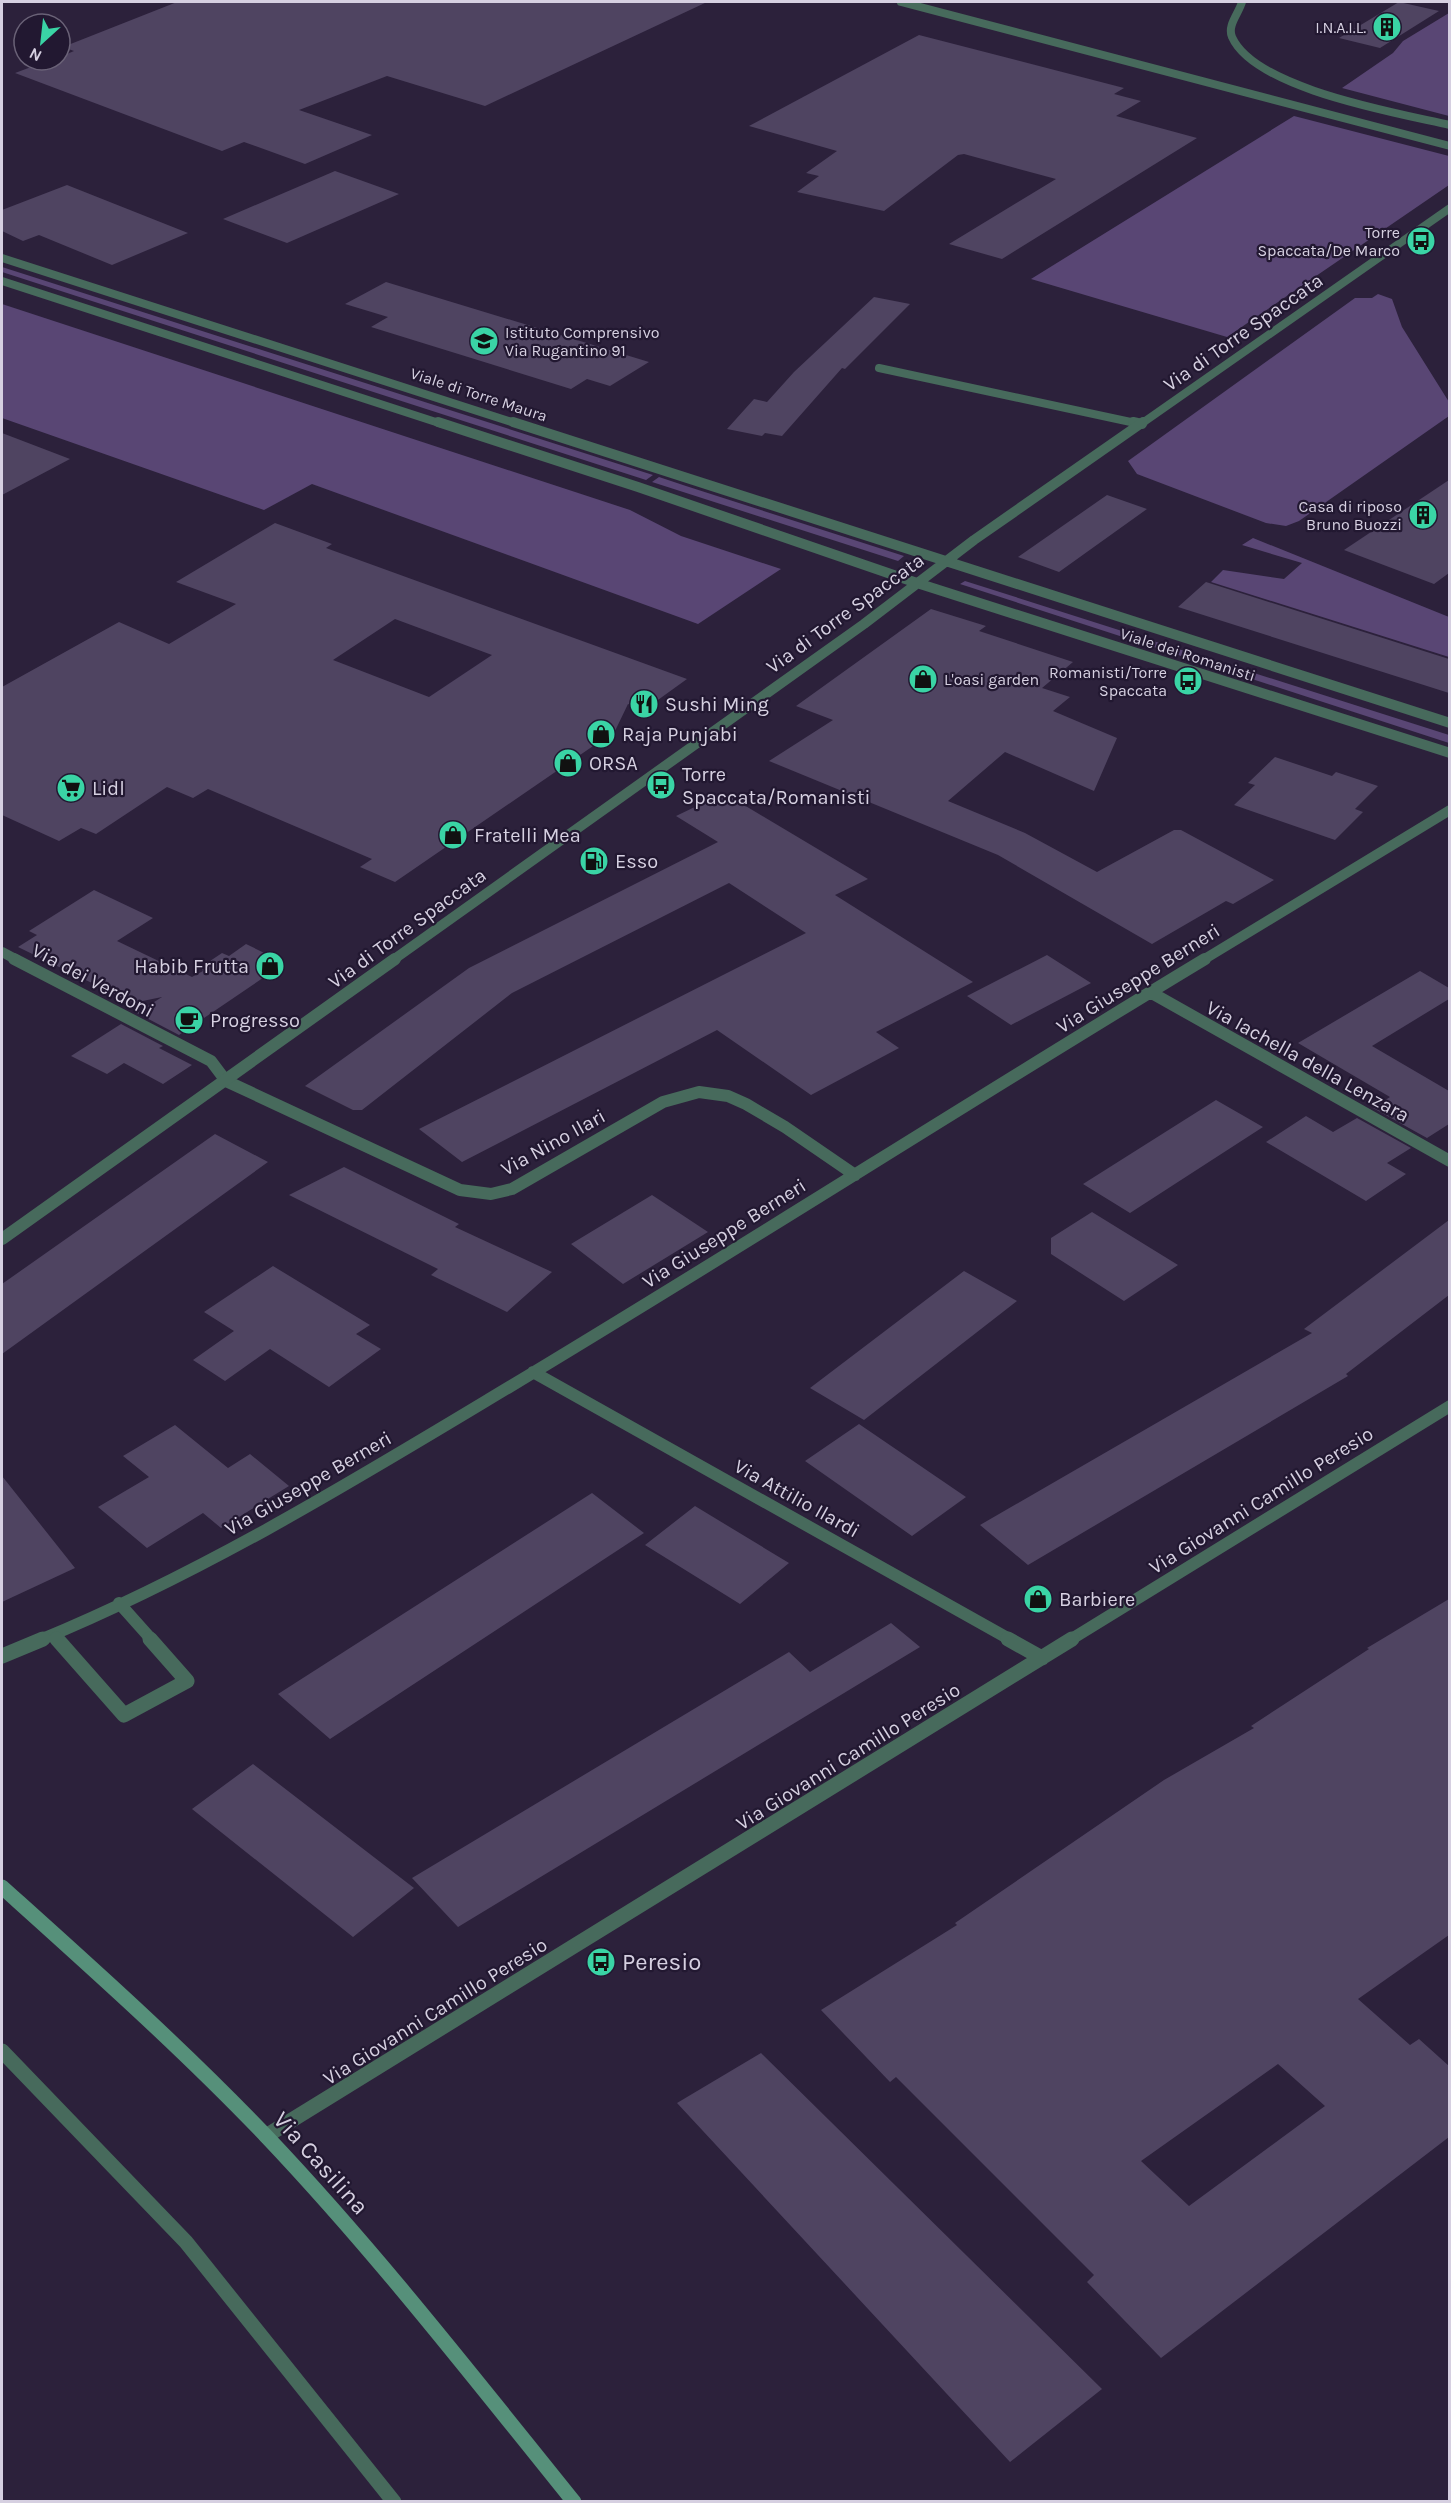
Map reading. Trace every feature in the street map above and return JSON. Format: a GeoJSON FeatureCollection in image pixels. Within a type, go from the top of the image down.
{"type":"FeatureCollection","features":[{"type":"Feature","properties":{"kind":"main road","name":"Via Casilina"},"geometry":{"type":"LineString","coordinates":[[2,1887],[220,2088],[266,2136],[393,2280],[574,2502]]}},
{"type":"Feature","properties":{"kind":"street"},"geometry":{"type":"LineString","coordinates":[[902,2],[1449,146]]}},
{"type":"Feature","properties":{"kind":"street"},"geometry":{"type":"LineString","coordinates":[[1242,2],[1232,23],[1231,32],[1234,40],[1246,54],[1275,76],[1318,92],[1449,125]]}},
{"type":"Feature","properties":{"kind":"street","name":"Via di Torre Spaccata"},"geometry":{"type":"LineString","coordinates":[[2,1239],[226,1081],[946,560],[1449,208]]}},
{"type":"Feature","properties":{"kind":"street","name":"Viale di Torre Maura"},"geometry":{"type":"LineString","coordinates":[[2,258],[946,560]]}},
{"type":"Feature","properties":{"kind":"street"},"geometry":{"type":"LineString","coordinates":[[2,281],[638,487],[917,583]]}},
{"type":"Feature","properties":{"kind":"street"},"geometry":{"type":"LineString","coordinates":[[879,368],[1142,424]]}},
{"type":"Feature","properties":{"kind":"street","name":"Viale dei Romanisti"},"geometry":{"type":"LineString","coordinates":[[946,560],[1449,723]]}},
{"type":"Feature","properties":{"kind":"street","name":"Viale dei Romanisti"},"geometry":{"type":"LineString","coordinates":[[917,583],[1449,753]]}},
{"type":"Feature","properties":{"kind":"street","name":"Via Giuseppe Berneri"},"geometry":{"type":"LineString","coordinates":[[2,1656],[53,1635],[214,1559],[281,1523],[672,1290],[1150,992],[1449,810]]}},
{"type":"Feature","properties":{"kind":"street","name":"Via dei Verdoni"},"geometry":{"type":"LineString","coordinates":[[2,952],[211,1061],[226,1081]]}},
{"type":"Feature","properties":{"kind":"street","name":"Via Iachella della Lenzara"},"geometry":{"type":"LineString","coordinates":[[1150,992],[1449,1161]]}},
{"type":"Feature","properties":{"kind":"street","name":"Via Nino Ilari"},"geometry":{"type":"LineString","coordinates":[[226,1081],[450,1187],[475,1193],[503,1192],[522,1185],[663,1102],[699,1092],[720,1094],[742,1101],[855,1175]]}},
{"type":"Feature","properties":{"kind":"street","name":"Via Attilio Ilardi"},"geometry":{"type":"LineString","coordinates":[[533,1372],[1042,1658]]}},
{"type":"Feature","properties":{"kind":"street","name":"Via Giovanni Camillo Peresio"},"geometry":{"type":"LineString","coordinates":[[266,2136],[1449,1406]]}},
{"type":"Feature","properties":{"kind":"street"},"geometry":{"type":"LineString","coordinates":[[53,1635],[124,1715],[187,1681],[119,1603]]}},
{"type":"Feature","properties":{"kind":"street"},"geometry":{"type":"LineString","coordinates":[[2,2050],[186,2242],[394,2502]]}},
{"type":"Feature","properties":{"kind":"shaded area"},"geometry":{"type":"Polygon","coordinates":[[[1449,13],[1449,116],[1342,88],[1393,53],[1403,41],[1449,13]]]}},
{"type":"Feature","properties":{"kind":"shaded area"},"geometry":{"type":"Polygon","coordinates":[[[1294,116],[1449,156],[1449,185],[1227,337],[1031,279],[1294,116]]]}},
{"type":"Feature","properties":{"kind":"shaded area"},"geometry":{"type":"Polygon","coordinates":[[[2,267],[653,475],[646,480],[2,272],[2,267]]]}},
{"type":"Feature","properties":{"kind":"shaded area"},"geometry":{"type":"Polygon","coordinates":[[[1378,294],[1392,299],[1402,327],[1449,402],[1449,416],[1299,521],[1286,526],[1266,523],[1137,474],[1128,461],[1355,298],[1372,298],[1378,294]]]}},
{"type":"Feature","properties":{"kind":"shaded area"},"geometry":{"type":"Polygon","coordinates":[[[2,304],[630,510],[681,536],[781,569],[698,624],[312,484],[264,510],[2,418],[2,304]]]}},
{"type":"Feature","properties":{"kind":"shaded area"},"geometry":{"type":"Polygon","coordinates":[[[659,477],[904,556],[898,561],[652,482],[659,477]]]}},
{"type":"Feature","properties":{"kind":"shaded area"},"geometry":{"type":"Polygon","coordinates":[[[1253,538],[1449,617],[1449,657],[1211,582],[1223,570],[1284,579],[1302,563],[1242,545],[1253,538]]]}},
{"type":"Feature","properties":{"kind":"shaded area"},"geometry":{"type":"Polygon","coordinates":[[[965,581],[1449,735],[1449,743],[960,584],[965,581]]]}},
{"type":"Feature","properties":{"kind":"building"},"geometry":{"type":"Polygon","coordinates":[[[177,2],[707,2],[485,106],[387,76],[299,110],[372,135],[305,164],[244,142],[222,151],[15,73],[72,72],[72,52],[74,51],[72,43],[177,2]]]}},
{"type":"Feature","properties":{"kind":"building","name":"I.N.A.I.L."},"geometry":{"type":"Polygon","coordinates":[[[1399,2],[1439,11],[1380,48],[1339,38],[1399,2]]]}},
{"type":"Feature","properties":{"kind":"building"},"geometry":{"type":"Polygon","coordinates":[[[919,35],[1124,88],[1114,94],[1141,101],[1116,116],[1197,138],[1002,259],[949,244],[1056,179],[964,154],[958,155],[884,211],[797,192],[819,176],[806,173],[837,151],[749,126],[919,35]]]}},
{"type":"Feature","properties":{"kind":"building"},"geometry":{"type":"Polygon","coordinates":[[[335,171],[399,194],[287,243],[223,219],[335,171]]]}},
{"type":"Feature","properties":{"kind":"building"},"geometry":{"type":"Polygon","coordinates":[[[67,185],[188,233],[112,265],[39,235],[23,241],[2,231],[2,210],[67,185]]]}},
{"type":"Feature","properties":{"kind":"building"},"geometry":{"type":"Polygon","coordinates":[[[386,282],[649,362],[610,386],[587,379],[571,389],[371,327],[388,317],[345,304],[386,282]]]}},
{"type":"Feature","properties":{"kind":"building"},"geometry":{"type":"Polygon","coordinates":[[[874,297],[910,304],[845,369],[842,368],[782,436],[765,433],[762,436],[727,429],[754,399],[767,402],[794,372],[874,297]]]}},
{"type":"Feature","properties":{"kind":"building"},"geometry":{"type":"Polygon","coordinates":[[[2,433],[70,459],[2,495],[2,433]]]}},
{"type":"Feature","properties":{"kind":"building","name":"Casa di riposo Bruno Buozzi"},"geometry":{"type":"Polygon","coordinates":[[[1449,480],[1449,573],[1434,584],[1344,550],[1449,480]]]}},
{"type":"Feature","properties":{"kind":"building"},"geometry":{"type":"Polygon","coordinates":[[[1107,495],[1147,509],[1059,572],[1018,557],[1107,495]]]}},
{"type":"Feature","properties":{"kind":"building"},"geometry":{"type":"Polygon","coordinates":[[[275,523],[332,544],[326,548],[687,679],[644,710],[628,704],[615,731],[395,882],[360,867],[372,859],[208,789],[193,798],[167,787],[96,834],[81,828],[59,841],[2,815],[2,687],[119,622],[169,644],[236,604],[176,582],[275,523]],[[395,619],[333,660],[429,697],[492,655],[395,619]]]}},
{"type":"Feature","properties":{"kind":"building"},"geometry":{"type":"Polygon","coordinates":[[[1206,582],[1449,659],[1449,693],[1178,607],[1206,582]]]}},
{"type":"Feature","properties":{"kind":"building"},"geometry":{"type":"Polygon","coordinates":[[[931,609],[986,626],[979,631],[1073,662],[1042,688],[1070,697],[1053,711],[1117,738],[1094,791],[1005,752],[948,801],[1025,833],[1097,872],[1174,830],[1181,830],[1274,880],[1233,904],[1226,901],[1152,944],[998,855],[769,761],[833,720],[796,706],[931,609]]]}},
{"type":"Feature","properties":{"kind":"building"},"geometry":{"type":"Polygon","coordinates":[[[1275,757],[1332,776],[1336,772],[1378,786],[1355,809],[1363,812],[1335,840],[1234,805],[1255,785],[1248,783],[1275,757]]]}},
{"type":"Feature","properties":{"kind":"building"},"geometry":{"type":"Polygon","coordinates":[[[724,793],[868,879],[835,895],[973,982],[876,1032],[899,1048],[811,1095],[717,1030],[462,1162],[419,1129],[806,933],[729,883],[512,993],[362,1110],[353,1110],[305,1086],[469,968],[718,842],[676,816],[724,793]]]}},
{"type":"Feature","properties":{"kind":"building"},"geometry":{"type":"Polygon","coordinates":[[[94,890],[153,918],[117,941],[192,977],[203,971],[201,967],[222,953],[229,956],[246,944],[285,963],[179,1035],[137,1013],[162,997],[133,1003],[18,947],[37,935],[29,931],[94,890]]]}},
{"type":"Feature","properties":{"kind":"building"},"geometry":{"type":"Polygon","coordinates":[[[1047,955],[1091,983],[1011,1025],[967,996],[1047,955]]]}},
{"type":"Feature","properties":{"kind":"building"},"geometry":{"type":"Polygon","coordinates":[[[1420,971],[1449,988],[1449,999],[1372,1046],[1449,1091],[1449,1124],[1427,1138],[1373,1108],[1390,1097],[1298,1043],[1420,971]]]}},
{"type":"Feature","properties":{"kind":"building"},"geometry":{"type":"Polygon","coordinates":[[[121,1024],[163,1046],[159,1048],[192,1065],[163,1084],[124,1063],[107,1074],[71,1056],[121,1024]]]}},
{"type":"Feature","properties":{"kind":"building"},"geometry":{"type":"Polygon","coordinates":[[[1216,1100],[1263,1127],[1130,1213],[1083,1184],[1216,1100]]]}},
{"type":"Feature","properties":{"kind":"building"},"geometry":{"type":"Polygon","coordinates":[[[1306,1116],[1333,1132],[1357,1118],[1411,1148],[1387,1163],[1406,1174],[1366,1201],[1266,1142],[1306,1116]]]}},
{"type":"Feature","properties":{"kind":"building"},"geometry":{"type":"Polygon","coordinates":[[[215,1134],[268,1162],[2,1354],[2,1284],[215,1134]]]}},
{"type":"Feature","properties":{"kind":"building"},"geometry":{"type":"Polygon","coordinates":[[[344,1167],[459,1224],[455,1227],[552,1272],[507,1312],[431,1275],[438,1269],[289,1195],[344,1167]]]}},
{"type":"Feature","properties":{"kind":"building"},"geometry":{"type":"Polygon","coordinates":[[[652,1195],[708,1232],[623,1284],[571,1244],[652,1195]]]}},
{"type":"Feature","properties":{"kind":"building"},"geometry":{"type":"Polygon","coordinates":[[[1092,1212],[1178,1265],[1124,1301],[1051,1254],[1051,1238],[1092,1212]]]}},
{"type":"Feature","properties":{"kind":"building"},"geometry":{"type":"Polygon","coordinates":[[[1449,1220],[1449,1295],[1346,1374],[1348,1376],[1028,1565],[980,1525],[1312,1333],[1304,1329],[1449,1220]]]}},
{"type":"Feature","properties":{"kind":"building"},"geometry":{"type":"Polygon","coordinates":[[[273,1266],[370,1325],[356,1334],[381,1349],[329,1387],[270,1349],[225,1381],[193,1360],[234,1331],[204,1312],[273,1266]]]}},
{"type":"Feature","properties":{"kind":"building"},"geometry":{"type":"Polygon","coordinates":[[[964,1271],[1017,1301],[864,1420],[810,1388],[964,1271]]]}},
{"type":"Feature","properties":{"kind":"building"},"geometry":{"type":"Polygon","coordinates":[[[859,1424],[966,1497],[912,1536],[805,1461],[859,1424]]]}},
{"type":"Feature","properties":{"kind":"building"},"geometry":{"type":"Polygon","coordinates":[[[175,1425],[228,1468],[250,1454],[289,1486],[221,1528],[203,1513],[147,1548],[98,1507],[149,1477],[123,1456],[175,1425]]]}},
{"type":"Feature","properties":{"kind":"building"},"geometry":{"type":"Polygon","coordinates":[[[2,1476],[75,1568],[2,1602],[2,1476]]]}},
{"type":"Feature","properties":{"kind":"building"},"geometry":{"type":"Polygon","coordinates":[[[592,1493],[644,1533],[330,1739],[278,1694],[592,1493]]]}},
{"type":"Feature","properties":{"kind":"building"},"geometry":{"type":"Polygon","coordinates":[[[695,1506],[789,1563],[740,1604],[645,1545],[695,1506]]]}},
{"type":"Feature","properties":{"kind":"building"},"geometry":{"type":"Polygon","coordinates":[[[1449,1599],[1449,1935],[1358,1999],[1410,2045],[1419,2039],[1449,2066],[1449,2137],[1161,2358],[1087,2282],[1094,2275],[896,2077],[890,2082],[821,2010],[957,1925],[955,1923],[1164,1780],[1254,1728],[1251,1726],[1369,1649],[1367,1648],[1449,1599]],[[1278,2064],[1141,2161],[1189,2206],[1325,2106],[1278,2064]]]}},
{"type":"Feature","properties":{"kind":"building"},"geometry":{"type":"Polygon","coordinates":[[[891,1623],[920,1647],[458,1927],[412,1878],[789,1652],[810,1672],[891,1623]]]}},
{"type":"Feature","properties":{"kind":"building"},"geometry":{"type":"Polygon","coordinates":[[[253,1764],[414,1888],[353,1937],[192,1809],[253,1764]]]}},
{"type":"Feature","properties":{"kind":"building"},"geometry":{"type":"Polygon","coordinates":[[[761,2053],[1102,2389],[1010,2462],[677,2103],[761,2053]]]}},
{"type":"Feature","properties":{"kind":"place","name":"I.N.A.I.L."},"geometry":{"type":"Point","coordinates":[1387,27]}},
{"type":"Feature","properties":{"kind":"place","name":"Torre Spaccata/De Marco"},"geometry":{"type":"Point","coordinates":[1421,241]}},
{"type":"Feature","properties":{"kind":"place","name":"Istituto Comprensivo Via Rugantino 91"},"geometry":{"type":"Point","coordinates":[484,341]}},
{"type":"Feature","properties":{"kind":"place","name":"Casa di riposo Bruno Buozzi"},"geometry":{"type":"Point","coordinates":[1423,515]}},
{"type":"Feature","properties":{"kind":"place","name":"L'oasi garden"},"geometry":{"type":"Point","coordinates":[923,679]}},
{"type":"Feature","properties":{"kind":"place","name":"Romanisti/Torre Spaccata"},"geometry":{"type":"Point","coordinates":[1188,681]}},
{"type":"Feature","properties":{"kind":"place","name":"Sushi Ming"},"geometry":{"type":"Point","coordinates":[644,704]}},
{"type":"Feature","properties":{"kind":"place","name":"Raja Punjabi"},"geometry":{"type":"Point","coordinates":[601,734]}},
{"type":"Feature","properties":{"kind":"place","name":"ORSA"},"geometry":{"type":"Point","coordinates":[568,763]}},
{"type":"Feature","properties":{"kind":"place","name":"Torre Spaccata/Romanisti"},"geometry":{"type":"Point","coordinates":[661,785]}},
{"type":"Feature","properties":{"kind":"place","name":"Lidl"},"geometry":{"type":"Point","coordinates":[71,788]}},
{"type":"Feature","properties":{"kind":"place","name":"Fratelli Mea"},"geometry":{"type":"Point","coordinates":[453,835]}},
{"type":"Feature","properties":{"kind":"place","name":"Esso"},"geometry":{"type":"Point","coordinates":[594,861]}},
{"type":"Feature","properties":{"kind":"place","name":"Habib Frutta"},"geometry":{"type":"Point","coordinates":[270,966]}},
{"type":"Feature","properties":{"kind":"place","name":"Progresso"},"geometry":{"type":"Point","coordinates":[189,1020]}},
{"type":"Feature","properties":{"kind":"place","name":"Barbiere"},"geometry":{"type":"Point","coordinates":[1038,1599]}},
{"type":"Feature","properties":{"kind":"place","name":"Peresio"},"geometry":{"type":"Point","coordinates":[601,1962]}}]}
